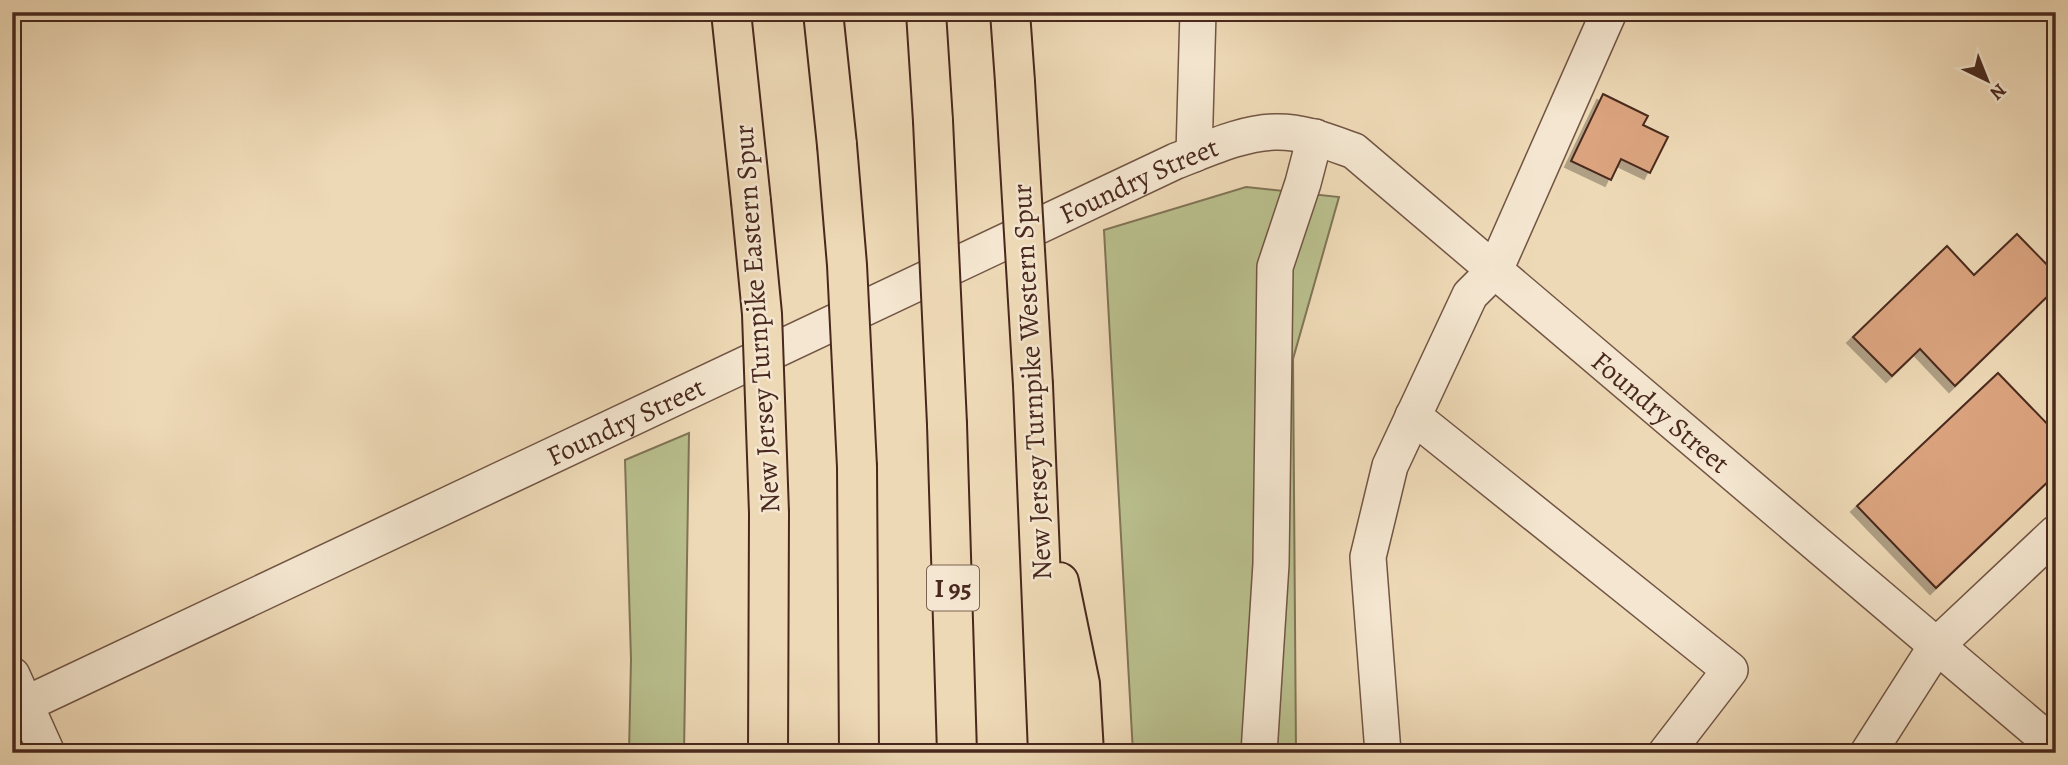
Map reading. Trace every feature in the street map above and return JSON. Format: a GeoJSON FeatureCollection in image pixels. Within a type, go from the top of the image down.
{"type":"FeatureCollection","features":[{"type":"Feature","properties":{"kind":"highway","name":"New Jersey Turnpike Eastern Spur"},"geometry":{"type":"LineString","coordinates":[[731,12],[762,314],[769,513],[768,753]]}},
{"type":"Feature","properties":{"kind":"highway"},"geometry":{"type":"LineString","coordinates":[[822,12],[848,279],[857,467],[859,753]]}},
{"type":"Feature","properties":{"kind":"highway","name":"I 95"},"geometry":{"type":"LineString","coordinates":[[926,12],[947,424],[957,753]]}},
{"type":"Feature","properties":{"kind":"highway","name":"New Jersey Turnpike Western Spur"},"geometry":{"type":"LineString","coordinates":[[1010,12],[1032,385],[1048,753]]}},
{"type":"Feature","properties":{"kind":"highway"},"geometry":{"type":"LineString","coordinates":[[1036,467],[1080,684],[1084,753]]}},
{"type":"Feature","properties":{"kind":"street"},"geometry":{"type":"LineString","coordinates":[[1194,154],[1198,12]]}},
{"type":"Feature","properties":{"kind":"street"},"geometry":{"type":"LineString","coordinates":[[1383,753],[1368,556],[1390,466],[1470,295],[1495,270],[1609,12]]}},
{"type":"Feature","properties":{"kind":"street","name":"Foundry Street"},"geometry":{"type":"LineString","coordinates":[[19,689],[1194,154],[1238,138],[1276,132],[1315,137],[1354,151],[2056,747]]}},
{"type":"Feature","properties":{"kind":"street"},"geometry":{"type":"LineString","coordinates":[[1259,753],[1271,564],[1275,267],[1315,137]]}},
{"type":"Feature","properties":{"kind":"street"},"geometry":{"type":"LineString","coordinates":[[1413,416],[1730,670],[1666,753]]}},
{"type":"Feature","properties":{"kind":"street"},"geometry":{"type":"LineString","coordinates":[[1868,753],[1937,645],[2056,533]]}},
{"type":"Feature","properties":{"kind":"street"},"geometry":{"type":"LineString","coordinates":[[19,689],[47,753]]}},
{"type":"Feature","properties":{"kind":"green space"},"geometry":{"type":"Polygon","coordinates":[[[1246,187],[1339,197],[1293,359],[1296,753],[1133,753],[1104,230],[1246,187]]]}},
{"type":"Feature","properties":{"kind":"green space"},"geometry":{"type":"Polygon","coordinates":[[[689,433],[684,753],[629,753],[631,659],[625,460],[689,433]]]}},
{"type":"Feature","properties":{"kind":"building"},"geometry":{"type":"Polygon","coordinates":[[[1603,94],[1648,116],[1643,125],[1668,137],[1650,173],[1621,159],[1611,180],[1571,161],[1603,94]]]}},
{"type":"Feature","properties":{"kind":"building"},"geometry":{"type":"Polygon","coordinates":[[[2017,234],[2056,274],[2056,288],[1955,386],[1920,349],[1892,376],[1853,337],[1947,246],[1974,275],[2017,234]]]}},
{"type":"Feature","properties":{"kind":"building"},"geometry":{"type":"Polygon","coordinates":[[[1998,373],[2056,433],[2056,474],[1936,588],[1857,506],[1998,373]]]}}]}
